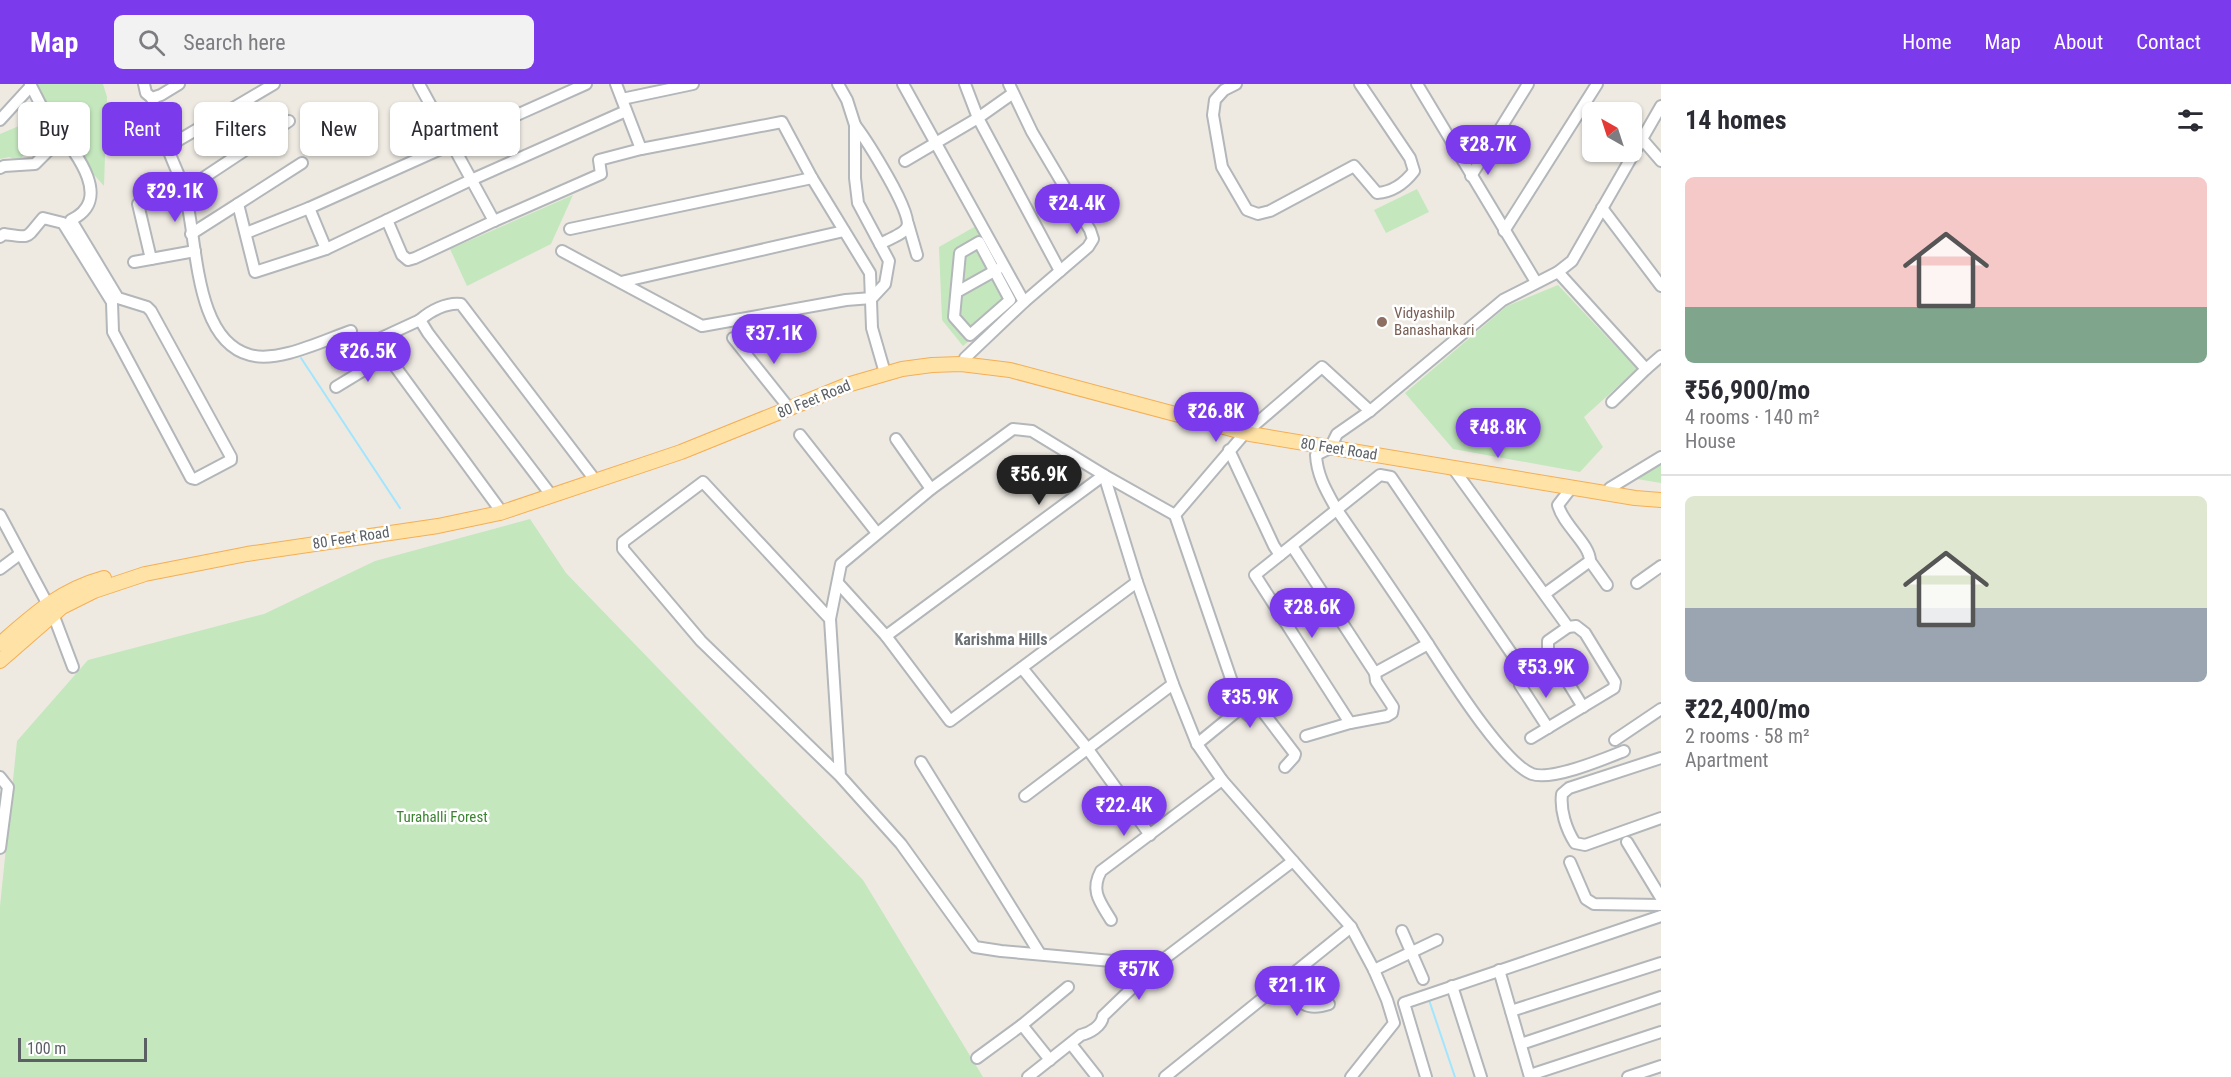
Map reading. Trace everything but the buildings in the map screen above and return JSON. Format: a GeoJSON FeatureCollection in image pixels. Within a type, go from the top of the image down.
{"type":"FeatureCollection","features":[{"type":"Feature","properties":{"kind":"main road","name":"80 Feet Road"},"geometry":{"type":"LineString","coordinates":[[2,638],[50,608],[145,574],[246,548],[447,518],[498,507],[679,446],[884,370],[924,360],[965,358],[1021,366],[1248,430]]}},
{"type":"Feature","properties":{"kind":"main road","name":"80 Feet Road"},"geometry":{"type":"LineString","coordinates":[[884,370],[947,364],[1001,368],[1248,430],[1661,495]]}},
{"type":"Feature","properties":{"kind":"main road","name":"80 Feet Road"},"geometry":{"type":"LineString","coordinates":[[190,562],[438,526],[500,513],[681,452],[788,405]]}},
{"type":"Feature","properties":{"kind":"main road","name":"80 Feet Road"},"geometry":{"type":"LineString","coordinates":[[1332,444],[1453,468],[1635,498],[1661,500]]}},
{"type":"Feature","properties":{"kind":"main road","name":"80 Feet Road"},"geometry":{"type":"LineString","coordinates":[[0,661],[50,608]]}},
{"type":"Feature","properties":{"kind":"street"},"geometry":{"type":"LineString","coordinates":[[144,84],[146,93],[153,102]]}},
{"type":"Feature","properties":{"kind":"street"},"geometry":{"type":"LineString","coordinates":[[152,98],[179,84]]}},
{"type":"Feature","properties":{"kind":"street"},"geometry":{"type":"LineString","coordinates":[[182,138],[274,84]]}},
{"type":"Feature","properties":{"kind":"street"},"geometry":{"type":"LineString","coordinates":[[520,114],[586,84]]}},
{"type":"Feature","properties":{"kind":"street"},"geometry":{"type":"LineString","coordinates":[[616,84],[640,149]]}},
{"type":"Feature","properties":{"kind":"street"},"geometry":{"type":"LineString","coordinates":[[622,99],[657,88],[693,84]]}},
{"type":"Feature","properties":{"kind":"street"},"geometry":{"type":"LineString","coordinates":[[561,251],[702,326],[846,300],[872,298],[885,284],[889,261],[858,204],[855,178],[855,125],[847,100],[838,84]]}},
{"type":"Feature","properties":{"kind":"street"},"geometry":{"type":"LineString","coordinates":[[903,84],[999,268],[1010,300],[970,335],[954,317],[960,253],[979,243],[999,268],[1024,302]]}},
{"type":"Feature","properties":{"kind":"street"},"geometry":{"type":"LineString","coordinates":[[965,84],[978,118],[1060,271]]}},
{"type":"Feature","properties":{"kind":"street"},"geometry":{"type":"LineString","coordinates":[[1236,84],[1224,90],[1215,100],[1213,115],[1222,167],[1247,210],[1258,214],[1270,211],[1354,166],[1377,193],[1386,193],[1405,183],[1414,171],[1410,158],[1360,84]]}},
{"type":"Feature","properties":{"kind":"street"},"geometry":{"type":"LineString","coordinates":[[1417,84],[1536,282]]}},
{"type":"Feature","properties":{"kind":"street"},"geometry":{"type":"LineString","coordinates":[[1472,176],[1528,84]]}},
{"type":"Feature","properties":{"kind":"street"},"geometry":{"type":"LineString","coordinates":[[1504,231],[1598,84]]}},
{"type":"Feature","properties":{"kind":"street"},"geometry":{"type":"LineString","coordinates":[[0,120],[31,85],[40,102]]}},
{"type":"Feature","properties":{"kind":"street"},"geometry":{"type":"LineString","coordinates":[[424,86],[432,102]]}},
{"type":"Feature","properties":{"kind":"street"},"geometry":{"type":"LineString","coordinates":[[905,160],[978,118],[1010,89],[1093,239],[1088,247],[1024,302],[965,358]]}},
{"type":"Feature","properties":{"kind":"street"},"geometry":{"type":"LineString","coordinates":[[1661,106],[1642,139],[1661,161]]}},
{"type":"Feature","properties":{"kind":"street"},"geometry":{"type":"LineString","coordinates":[[238,204],[255,272],[326,249],[471,180],[626,111]]}},
{"type":"Feature","properties":{"kind":"street"},"geometry":{"type":"LineString","coordinates":[[184,190],[289,121]]}},
{"type":"Feature","properties":{"kind":"street"},"geometry":{"type":"LineString","coordinates":[[387,220],[402,255],[408,260],[426,254],[601,174],[599,160],[640,149],[782,122],[812,178],[870,273],[872,328],[884,370]]}},
{"type":"Feature","properties":{"kind":"street"},"geometry":{"type":"LineString","coordinates":[[855,125],[870,144],[902,203],[917,255]]}},
{"type":"Feature","properties":{"kind":"street"},"geometry":{"type":"LineString","coordinates":[[0,168],[35,164],[44,156]]}},
{"type":"Feature","properties":{"kind":"street"},"geometry":{"type":"LineString","coordinates":[[77,156],[87,173],[89,203],[83,215],[71,220],[75,234],[103,281],[112,302],[113,332],[191,478],[195,479],[231,460],[151,311],[147,307],[118,297],[103,281]]}},
{"type":"Feature","properties":{"kind":"street"},"geometry":{"type":"LineString","coordinates":[[171,156],[184,190],[208,310],[222,336],[234,347],[249,355],[264,357],[282,355],[351,331]]}},
{"type":"Feature","properties":{"kind":"street"},"geometry":{"type":"LineString","coordinates":[[246,233],[309,208],[425,156]]}},
{"type":"Feature","properties":{"kind":"street"},"geometry":{"type":"LineString","coordinates":[[458,156],[494,221]]}},
{"type":"Feature","properties":{"kind":"street"},"geometry":{"type":"LineString","coordinates":[[1624,751],[1583,766],[1548,775],[1533,774],[1509,756],[1478,718],[1337,510],[1316,468],[1316,455],[1332,444],[1337,434],[1370,411],[1503,300],[1558,272],[1572,261],[1629,162]]}},
{"type":"Feature","properties":{"kind":"street"},"geometry":{"type":"LineString","coordinates":[[191,234],[302,164]]}},
{"type":"Feature","properties":{"kind":"street"},"geometry":{"type":"LineString","coordinates":[[570,229],[812,178]]}},
{"type":"Feature","properties":{"kind":"street"},"geometry":{"type":"LineString","coordinates":[[138,204],[151,259]]}},
{"type":"Feature","properties":{"kind":"street"},"geometry":{"type":"LineString","coordinates":[[309,208],[326,249]]}},
{"type":"Feature","properties":{"kind":"street"},"geometry":{"type":"LineString","coordinates":[[1602,208],[1661,286]]}},
{"type":"Feature","properties":{"kind":"street"},"geometry":{"type":"LineString","coordinates":[[0,237],[4,234],[20,238],[27,236],[43,218],[63,223],[75,234]]}},
{"type":"Feature","properties":{"kind":"street"},"geometry":{"type":"LineString","coordinates":[[880,244],[903,231],[908,224]]}},
{"type":"Feature","properties":{"kind":"street"},"geometry":{"type":"LineString","coordinates":[[621,282],[844,231]]}},
{"type":"Feature","properties":{"kind":"street"},"geometry":{"type":"LineString","coordinates":[[134,262],[195,251]]}},
{"type":"Feature","properties":{"kind":"street"},"geometry":{"type":"LineString","coordinates":[[957,292],[999,268]]}},
{"type":"Feature","properties":{"kind":"street"},"geometry":{"type":"LineString","coordinates":[[1558,272],[1646,369]]}},
{"type":"Feature","properties":{"kind":"street"},"geometry":{"type":"LineString","coordinates":[[498,507],[378,343],[378,340],[420,320],[427,313],[454,303],[461,304],[592,476]]}},
{"type":"Feature","properties":{"kind":"street"},"geometry":{"type":"LineString","coordinates":[[420,320],[548,491]]}},
{"type":"Feature","properties":{"kind":"street"},"geometry":{"type":"LineString","coordinates":[[733,338],[788,405]]}},
{"type":"Feature","properties":{"kind":"street"},"geometry":{"type":"LineString","coordinates":[[336,387],[387,356]]}},
{"type":"Feature","properties":{"kind":"street"},"geometry":{"type":"LineString","coordinates":[[1612,402],[1661,356]]}},
{"type":"Feature","properties":{"kind":"street"},"geometry":{"type":"LineString","coordinates":[[1175,515],[1248,430],[1322,367],[1370,411]]}},
{"type":"Feature","properties":{"kind":"street"},"geometry":{"type":"LineString","coordinates":[[840,776],[831,619],[841,564],[931,489],[1013,429],[1032,431],[1175,515],[1241,708],[1248,715],[1260,708],[1279,731],[1295,754],[1285,767]]}},
{"type":"Feature","properties":{"kind":"street"},"geometry":{"type":"LineString","coordinates":[[800,435],[877,533]]}},
{"type":"Feature","properties":{"kind":"street"},"geometry":{"type":"LineString","coordinates":[[896,439],[931,489]]}},
{"type":"Feature","properties":{"kind":"street"},"geometry":{"type":"LineString","coordinates":[[1229,450],[1280,555]]}},
{"type":"Feature","properties":{"kind":"street"},"geometry":{"type":"LineString","coordinates":[[1610,488],[1661,457]]}},
{"type":"Feature","properties":{"kind":"street"},"geometry":{"type":"LineString","coordinates":[[1453,468],[1568,627]]}},
{"type":"Feature","properties":{"kind":"street"},"geometry":{"type":"LineString","coordinates":[[1104,475],[1137,582],[1197,744],[1222,780],[1351,927],[1387,1000],[1394,1023],[1351,1077]]}},
{"type":"Feature","properties":{"kind":"street"},"geometry":{"type":"LineString","coordinates":[[886,636],[1104,475]]}},
{"type":"Feature","properties":{"kind":"street"},"geometry":{"type":"LineString","coordinates":[[1350,723],[1255,575],[1380,475],[1391,477],[1518,663]]}},
{"type":"Feature","properties":{"kind":"street"},"geometry":{"type":"LineString","coordinates":[[831,619],[703,482],[623,542],[623,549],[701,641],[840,776],[901,844],[975,947],[1156,965]]}},
{"type":"Feature","properties":{"kind":"street"},"geometry":{"type":"LineString","coordinates":[[1572,488],[1558,505],[1560,514],[1588,553],[1590,561],[1607,585]]}},
{"type":"Feature","properties":{"kind":"street"},"geometry":{"type":"LineString","coordinates":[[0,515],[50,608],[73,667]]}},
{"type":"Feature","properties":{"kind":"street"},"geometry":{"type":"LineString","coordinates":[[1292,546],[1375,673],[1376,681],[1393,707],[1392,713],[1387,716],[1350,723],[1306,736]]}},
{"type":"Feature","properties":{"kind":"street"},"geometry":{"type":"LineString","coordinates":[[0,569],[20,554]]}},
{"type":"Feature","properties":{"kind":"street"},"geometry":{"type":"LineString","coordinates":[[1545,593],[1590,561]]}},
{"type":"Feature","properties":{"kind":"street"},"geometry":{"type":"LineString","coordinates":[[1636,583],[1661,566]]}},
{"type":"Feature","properties":{"kind":"street"},"geometry":{"type":"LineString","coordinates":[[838,583],[886,636],[950,721],[1137,582]]}},
{"type":"Feature","properties":{"kind":"street"},"geometry":{"type":"LineString","coordinates":[[1531,738],[1583,707],[1614,688],[1616,682],[1585,633],[1576,626],[1568,627],[1548,641],[1548,650],[1583,707]]}},
{"type":"Feature","properties":{"kind":"street"},"geometry":{"type":"LineString","coordinates":[[1375,673],[1428,644]]}},
{"type":"Feature","properties":{"kind":"street"},"geometry":{"type":"LineString","coordinates":[[1022,668],[1087,748],[1150,835]]}},
{"type":"Feature","properties":{"kind":"street"},"geometry":{"type":"LineString","coordinates":[[1025,796],[1173,684]]}},
{"type":"Feature","properties":{"kind":"street"},"geometry":{"type":"LineString","coordinates":[[1520,685],[1548,728]]}},
{"type":"Feature","properties":{"kind":"street"},"geometry":{"type":"LineString","coordinates":[[1197,744],[1241,708]]}},
{"type":"Feature","properties":{"kind":"street"},"geometry":{"type":"LineString","coordinates":[[1615,740],[1661,709]]}},
{"type":"Feature","properties":{"kind":"street"},"geometry":{"type":"LineString","coordinates":[[1609,757],[1614,772]]}},
{"type":"Feature","properties":{"kind":"street"},"geometry":{"type":"LineString","coordinates":[[1661,758],[1569,788],[1562,794],[1560,805],[1575,843],[1585,845],[1661,818]]}},
{"type":"Feature","properties":{"kind":"street"},"geometry":{"type":"LineString","coordinates":[[921,762],[1040,954]]}},
{"type":"Feature","properties":{"kind":"street"},"geometry":{"type":"LineString","coordinates":[[0,777],[8,788],[3,808],[0,848]]}},
{"type":"Feature","properties":{"kind":"street"},"geometry":{"type":"LineString","coordinates":[[1111,920],[1098,898],[1095,886],[1101,871],[1222,780]]}},
{"type":"Feature","properties":{"kind":"street"},"geometry":{"type":"LineString","coordinates":[[1627,842],[1661,898]]}},
{"type":"Feature","properties":{"kind":"street"},"geometry":{"type":"LineString","coordinates":[[1028,1077],[1081,1035],[1100,1024],[1103,1016],[1156,965],[1293,861]]}},
{"type":"Feature","properties":{"kind":"street"},"geometry":{"type":"LineString","coordinates":[[1570,862],[1586,899],[1594,904],[1661,905]]}},
{"type":"Feature","properties":{"kind":"street"},"geometry":{"type":"LineString","coordinates":[[1426,1077],[1404,1003],[1661,916]]}},
{"type":"Feature","properties":{"kind":"street"},"geometry":{"type":"LineString","coordinates":[[1165,1077],[1351,927]]}},
{"type":"Feature","properties":{"kind":"street"},"geometry":{"type":"LineString","coordinates":[[1402,931],[1424,978]]}},
{"type":"Feature","properties":{"kind":"street"},"geometry":{"type":"LineString","coordinates":[[1374,970],[1437,940]]}},
{"type":"Feature","properties":{"kind":"street"},"geometry":{"type":"LineString","coordinates":[[1511,1011],[1661,963]]}},
{"type":"Feature","properties":{"kind":"street"},"geometry":{"type":"LineString","coordinates":[[1499,970],[1530,1076],[1661,1032]]}},
{"type":"Feature","properties":{"kind":"street"},"geometry":{"type":"LineString","coordinates":[[1285,980],[1307,1007],[1316,1009],[1329,1004]]}},
{"type":"Feature","properties":{"kind":"street"},"geometry":{"type":"LineString","coordinates":[[1452,986],[1481,1077]]}},
{"type":"Feature","properties":{"kind":"street"},"geometry":{"type":"LineString","coordinates":[[977,1058],[1068,987]]}},
{"type":"Feature","properties":{"kind":"street"},"geometry":{"type":"LineString","coordinates":[[1521,1044],[1661,997]]}},
{"type":"Feature","properties":{"kind":"street"},"geometry":{"type":"LineString","coordinates":[[1022,1025],[1050,1060]]}},
{"type":"Feature","properties":{"kind":"street"},"geometry":{"type":"LineString","coordinates":[[1071,1044],[1097,1077]]}},
{"type":"Feature","properties":{"kind":"street"},"geometry":{"type":"LineString","coordinates":[[1629,1077],[1661,1066]]}},
{"type":"Feature","properties":{"kind":"green space"},"geometry":{"type":"Polygon","coordinates":[[[35,84],[103,84],[107,97],[107,102],[102,102],[104,186],[77,156],[90,156],[90,102],[46,102],[35,84]]]}},
{"type":"Feature","properties":{"kind":"green space"},"geometry":{"type":"Polygon","coordinates":[[[18,126],[18,156],[23,156],[19,160],[9,157],[0,159],[0,134],[18,126]]]}},
{"type":"Feature","properties":{"kind":"green space"},"geometry":{"type":"Polygon","coordinates":[[[1417,189],[1429,212],[1386,233],[1374,210],[1417,189]]]}},
{"type":"Feature","properties":{"kind":"green space"},"geometry":{"type":"Polygon","coordinates":[[[573,195],[551,244],[467,286],[450,249],[573,195]]]}},
{"type":"Feature","properties":{"kind":"green space"},"geometry":{"type":"Polygon","coordinates":[[[976,226],[1018,299],[963,346],[942,320],[939,247],[976,226]]]}},
{"type":"Feature","properties":{"kind":"green space"},"geometry":{"type":"Polygon","coordinates":[[[1558,285],[1637,369],[1584,417],[1603,447],[1580,472],[1453,449],[1405,393],[1507,306],[1558,285]]]}},
{"type":"Feature","properties":{"kind":"green space"},"geometry":{"type":"Polygon","coordinates":[[[1661,464],[1661,483],[1637,479],[1661,464]]]}},
{"type":"Feature","properties":{"kind":"green space","name":"Turahalli Forest"},"geometry":{"type":"Polygon","coordinates":[[[530,519],[566,573],[863,880],[983,1077],[0,1077],[0,906],[17,741],[88,660],[264,614],[375,561],[530,519]]]}},
{"type":"Feature","properties":{"kind":"waterway"},"geometry":{"type":"LineString","coordinates":[[301,358],[400,508]]}},
{"type":"Feature","properties":{"kind":"waterway"},"geometry":{"type":"LineString","coordinates":[[1428,997],[1455,1077]]}},
{"type":"Feature","properties":{"kind":"place","name":"Vidyashilp Banashankari"},"geometry":{"type":"Point","coordinates":[1382,322]}},
{"type":"Feature","properties":{"kind":"district","name":"Karishma Hills"},"geometry":{"type":"Point","coordinates":[1001,639]}}]}
